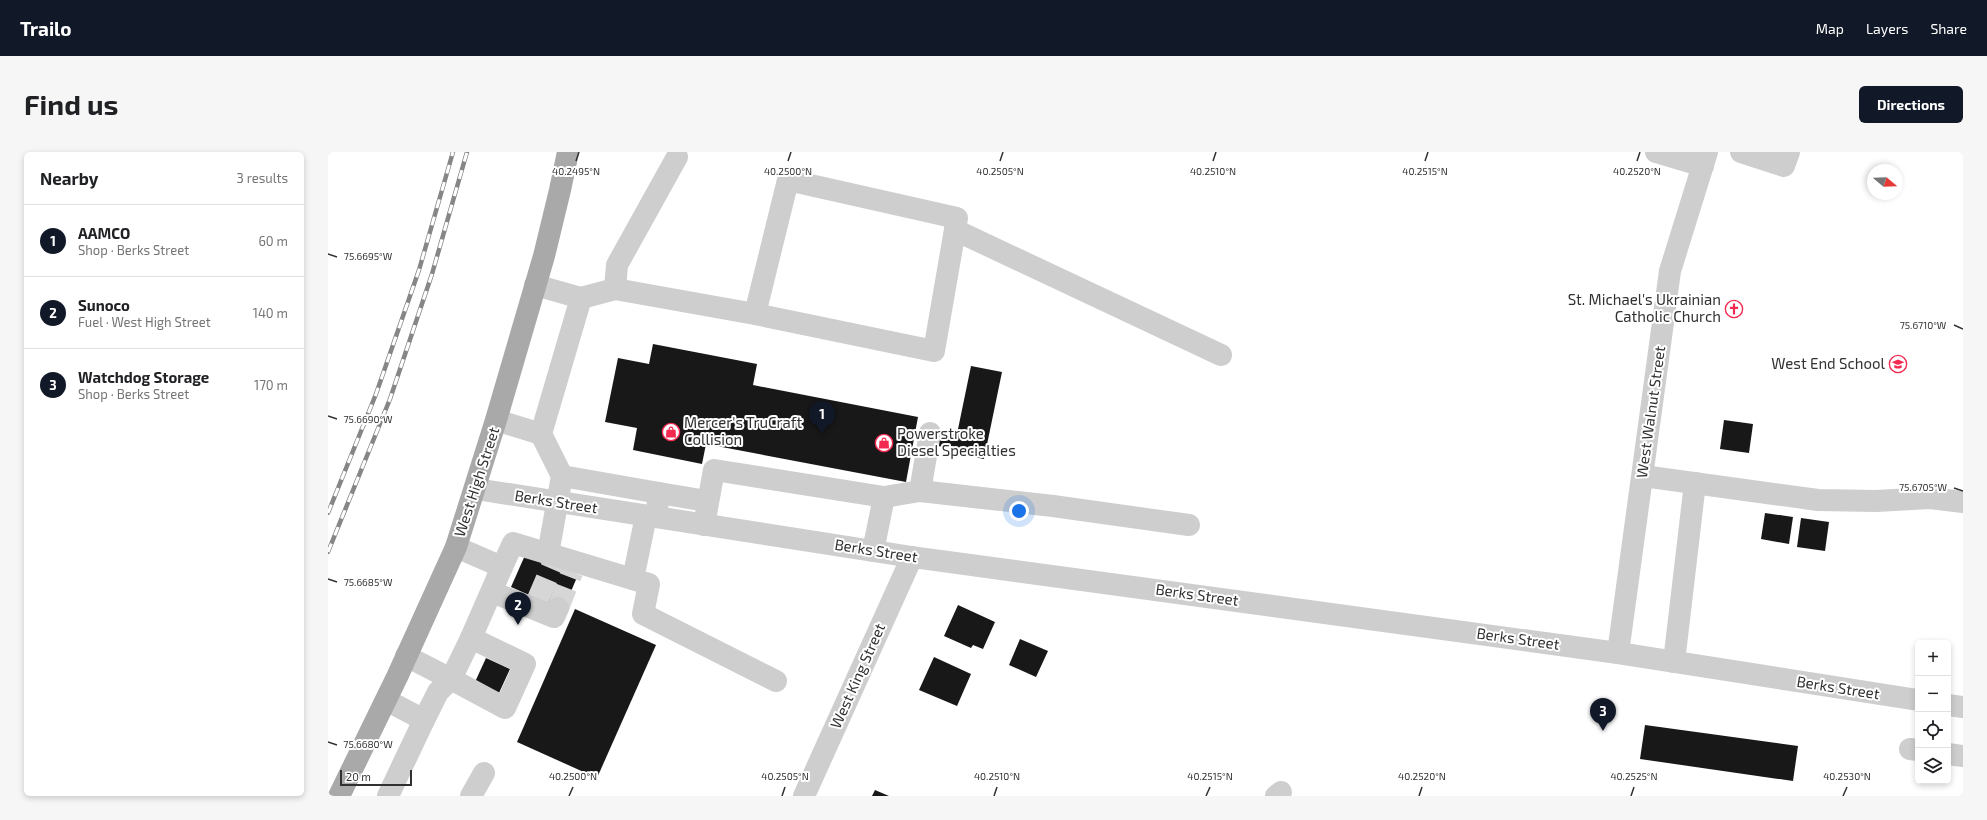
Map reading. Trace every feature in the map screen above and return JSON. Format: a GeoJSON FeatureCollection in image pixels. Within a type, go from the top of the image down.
{"type":"FeatureCollection","features":[{"type":"Feature","properties":{"kind":"main road","name":"West High Street"},"geometry":{"type":"LineString","coordinates":[[339,796],[386,700],[456,547],[476,489],[535,285],[560,190],[568,152]]}},
{"type":"Feature","properties":{"kind":"street"},"geometry":{"type":"LineString","coordinates":[[1656,152],[1705,159]]}},
{"type":"Feature","properties":{"kind":"street"},"geometry":{"type":"LineString","coordinates":[[1741,152],[1784,166],[1789,152]]}},
{"type":"Feature","properties":{"kind":"street"},"geometry":{"type":"LineString","coordinates":[[615,289],[617,265],[677,157]]}},
{"type":"Feature","properties":{"kind":"street","name":"West Walnut Street"},"geometry":{"type":"LineString","coordinates":[[1618,653],[1670,271],[1705,159]]}},
{"type":"Feature","properties":{"kind":"street"},"geometry":{"type":"LineString","coordinates":[[535,285],[581,298],[615,289],[755,314],[934,351],[958,218],[788,180],[755,314]]}},
{"type":"Feature","properties":{"kind":"street"},"geometry":{"type":"LineString","coordinates":[[955,230],[1221,355]]}},
{"type":"Feature","properties":{"kind":"street"},"geometry":{"type":"LineString","coordinates":[[561,562],[558,502],[562,476],[541,434],[581,298]]}},
{"type":"Feature","properties":{"kind":"street"},"geometry":{"type":"LineString","coordinates":[[496,420],[541,434]]}},
{"type":"Feature","properties":{"kind":"street"},"geometry":{"type":"LineString","coordinates":[[920,491],[930,433]]}},
{"type":"Feature","properties":{"kind":"street"},"geometry":{"type":"LineString","coordinates":[[704,525],[707,501],[714,470],[884,497],[920,491],[1053,506],[1189,525]]}},
{"type":"Feature","properties":{"kind":"street"},"geometry":{"type":"LineString","coordinates":[[562,476],[707,501]]}},
{"type":"Feature","properties":{"kind":"street"},"geometry":{"type":"LineString","coordinates":[[1643,476],[1818,500],[1876,501],[1930,498],[1963,502]]}},
{"type":"Feature","properties":{"kind":"street"},"geometry":{"type":"LineString","coordinates":[[1674,662],[1695,483]]}},
{"type":"Feature","properties":{"kind":"street","name":"Berks Street"},"geometry":{"type":"LineString","coordinates":[[476,489],[912,557],[1618,653],[1915,700]]}},
{"type":"Feature","properties":{"kind":"street"},"geometry":{"type":"LineString","coordinates":[[633,579],[659,493]]}},
{"type":"Feature","properties":{"kind":"street"},"geometry":{"type":"LineString","coordinates":[[873,551],[884,497]]}},
{"type":"Feature","properties":{"kind":"street"},"geometry":{"type":"LineString","coordinates":[[388,796],[438,692],[451,679],[492,592],[513,543],[561,562],[648,584],[643,614],[776,681]]}},
{"type":"Feature","properties":{"kind":"street"},"geometry":{"type":"LineString","coordinates":[[456,547],[502,567]]}},
{"type":"Feature","properties":{"kind":"street","name":"West King Street"},"geometry":{"type":"LineString","coordinates":[[804,796],[912,557]]}},
{"type":"Feature","properties":{"kind":"street"},"geometry":{"type":"LineString","coordinates":[[492,592],[536,604],[554,617],[558,608]]}},
{"type":"Feature","properties":{"kind":"street"},"geometry":{"type":"LineString","coordinates":[[406,656],[505,708],[524,664],[471,638]]}},
{"type":"Feature","properties":{"kind":"street"},"geometry":{"type":"LineString","coordinates":[[386,700],[424,720]]}},
{"type":"Feature","properties":{"kind":"street"},"geometry":{"type":"LineString","coordinates":[[1951,705],[1963,707]]}},
{"type":"Feature","properties":{"kind":"street"},"geometry":{"type":"LineString","coordinates":[[1951,754],[1963,756]]}},
{"type":"Feature","properties":{"kind":"street"},"geometry":{"type":"LineString","coordinates":[[471,796],[484,773]]}},
{"type":"Feature","properties":{"kind":"building"},"geometry":{"type":"Polygon","coordinates":[[[653,344],[757,364],[753,385],[918,417],[906,482],[706,444],[702,464],[633,450],[637,428],[605,422],[618,358],[649,364],[653,344]]]}},
{"type":"Feature","properties":{"kind":"building"},"geometry":{"type":"Polygon","coordinates":[[[971,366],[1002,372],[984,459],[954,453],[954,449],[938,446],[941,431],[957,434],[971,366]]]}},
{"type":"Feature","properties":{"kind":"building"},"geometry":{"type":"Polygon","coordinates":[[[1724,420],[1753,424],[1749,453],[1720,449],[1724,420]]]}},
{"type":"Feature","properties":{"kind":"building"},"geometry":{"type":"Polygon","coordinates":[[[1765,513],[1793,517],[1789,544],[1761,539],[1765,513]]]}},
{"type":"Feature","properties":{"kind":"building"},"geometry":{"type":"Polygon","coordinates":[[[1801,518],[1829,522],[1825,551],[1797,547],[1801,518]]]}},
{"type":"Feature","properties":{"kind":"building"},"geometry":{"type":"Polygon","coordinates":[[[526,553],[578,575],[563,610],[511,587],[526,553]]]}},
{"type":"Feature","properties":{"kind":"building"},"geometry":{"type":"Polygon","coordinates":[[[958,605],[995,622],[983,649],[973,645],[971,648],[944,636],[958,605]]]}},
{"type":"Feature","properties":{"kind":"building"},"geometry":{"type":"Polygon","coordinates":[[[575,609],[656,645],[597,778],[517,742],[575,609]]]}},
{"type":"Feature","properties":{"kind":"building"},"geometry":{"type":"Polygon","coordinates":[[[1020,639],[1048,651],[1036,677],[1009,665],[1020,639]]]}},
{"type":"Feature","properties":{"kind":"building"},"geometry":{"type":"Polygon","coordinates":[[[934,657],[971,674],[957,706],[919,690],[934,657]]]}},
{"type":"Feature","properties":{"kind":"building"},"geometry":{"type":"Polygon","coordinates":[[[486,658],[510,669],[499,693],[475,682],[486,658]]]}},
{"type":"Feature","properties":{"kind":"building"},"geometry":{"type":"Polygon","coordinates":[[[1645,725],[1798,746],[1793,781],[1640,759],[1645,725]]]}},
{"type":"Feature","properties":{"kind":"building"},"geometry":{"type":"Polygon","coordinates":[[[875,790],[889,796],[872,796],[875,790]]]}},
{"type":"Feature","properties":{"kind":"tunnel"},"geometry":{"type":"LineString","coordinates":[[538,599],[553,564]]}},
{"type":"Feature","properties":{"kind":"tunnel"},"geometry":{"type":"LineString","coordinates":[[558,608],[572,572]]}},
{"type":"Feature","properties":{"kind":"railway"},"geometry":{"type":"LineString","coordinates":[[328,513],[376,394],[419,270],[453,152]]}},
{"type":"Feature","properties":{"kind":"railway"},"geometry":{"type":"LineString","coordinates":[[328,552],[390,399],[432,274],[467,152]]}},
{"type":"Feature","properties":{"kind":"place","name":"St. Michael's Ukrainian Catholic Church"},"geometry":{"type":"Point","coordinates":[1734,309]}},
{"type":"Feature","properties":{"kind":"place","name":"West End School"},"geometry":{"type":"Point","coordinates":[1898,364]}},
{"type":"Feature","properties":{"kind":"place","name":"Mercer's TruCraft Collision"},"geometry":{"type":"Point","coordinates":[671,432]}},
{"type":"Feature","properties":{"kind":"place","name":"AAMCO"},"geometry":{"type":"Point","coordinates":[822,434]}},
{"type":"Feature","properties":{"kind":"place","name":"Powerstroke Diesel Specialties"},"geometry":{"type":"Point","coordinates":[884,443]}},
{"type":"Feature","properties":{"kind":"place","name":"Sunoco"},"geometry":{"type":"Point","coordinates":[518,625]}},
{"type":"Feature","properties":{"kind":"place","name":"Watchdog Storage"},"geometry":{"type":"Point","coordinates":[1603,731]}}]}
